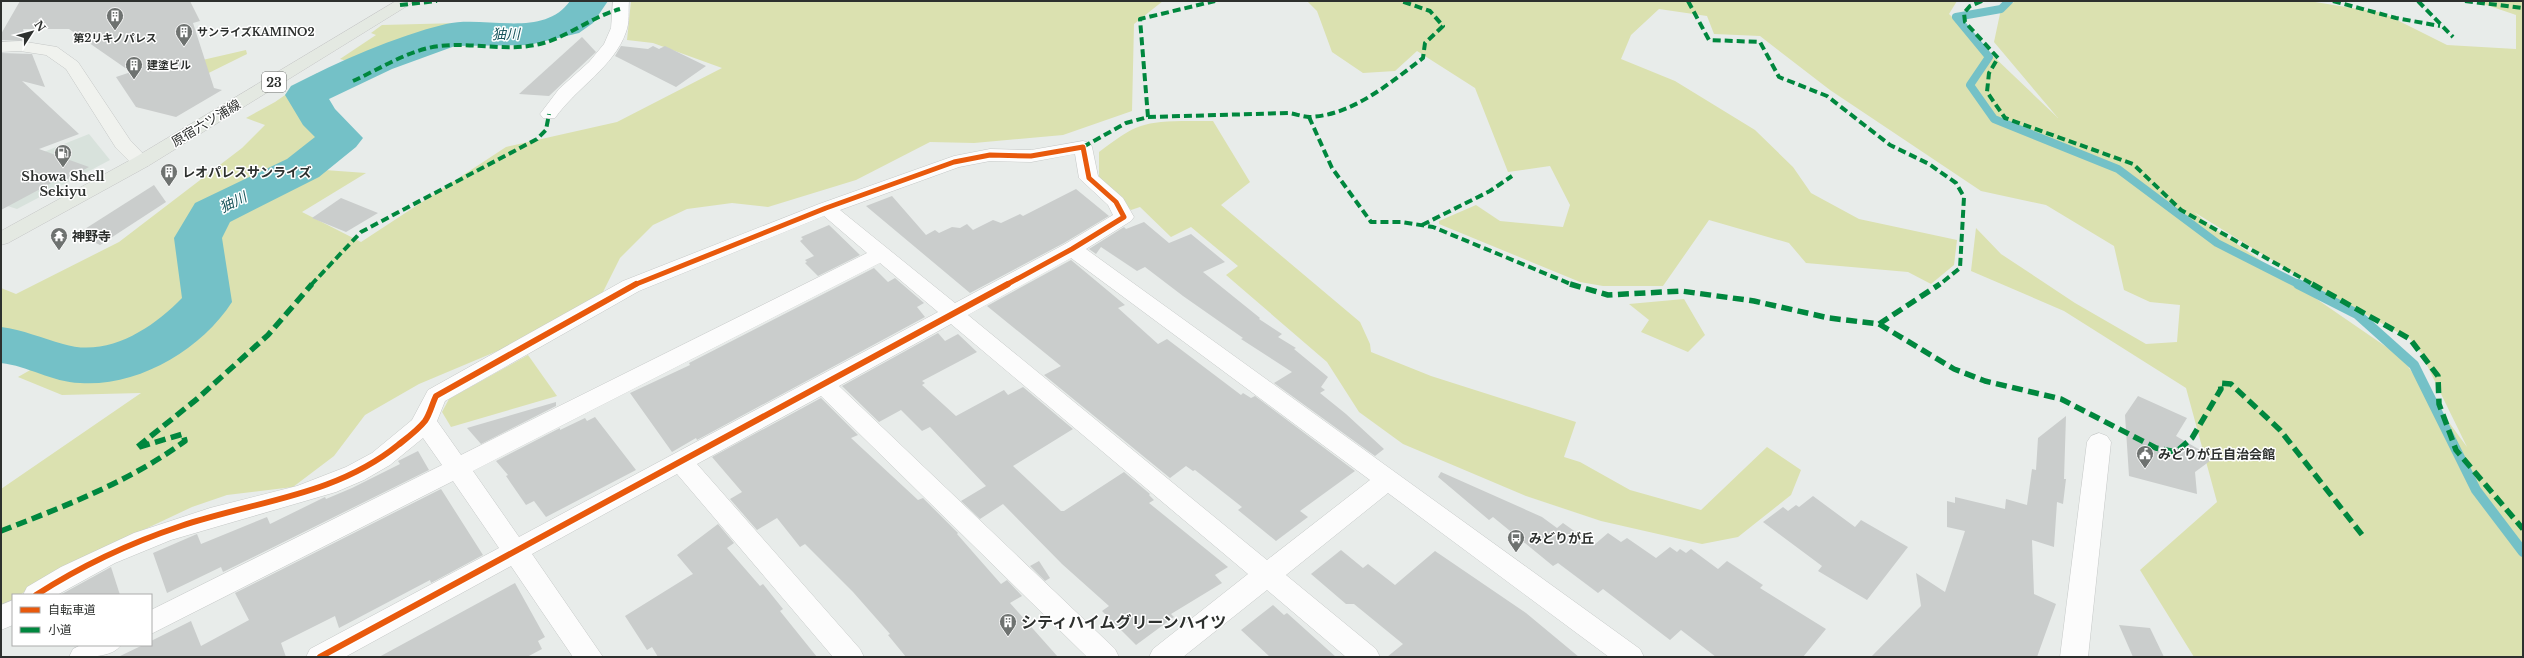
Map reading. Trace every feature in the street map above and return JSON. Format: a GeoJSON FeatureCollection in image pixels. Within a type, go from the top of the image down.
{"type":"FeatureCollection","features":[{"type":"Feature","properties":{"kind":"main road","name":"原宿六ツ浦線"},"geometry":{"type":"LineString","coordinates":[[1,239],[141,162],[407,1]]}},
{"type":"Feature","properties":{"kind":"street"},"geometry":{"type":"LineString","coordinates":[[550,114],[555,102],[604,58],[618,32],[621,1]]}},
{"type":"Feature","properties":{"kind":"street"},"geometry":{"type":"LineString","coordinates":[[1,47],[20,46],[52,51],[72,66],[123,144],[141,162]]}},
{"type":"Feature","properties":{"kind":"street"},"geometry":{"type":"LineString","coordinates":[[37,594],[58,580],[120,549],[182,526],[304,494],[353,475],[393,451],[425,422],[436,396],[631,286],[826,208],[954,162],[990,155],[1031,156],[1083,147],[1089,178],[1116,202],[1124,217],[1072,248],[327,655]]}},
{"type":"Feature","properties":{"kind":"street"},"geometry":{"type":"LineString","coordinates":[[826,208],[1366,657]]}},
{"type":"Feature","properties":{"kind":"street"},"geometry":{"type":"LineString","coordinates":[[1072,248],[1630,657]]}},
{"type":"Feature","properties":{"kind":"street"},"geometry":{"type":"LineString","coordinates":[[152,622],[882,254]]}},
{"type":"Feature","properties":{"kind":"street"},"geometry":{"type":"LineString","coordinates":[[823,384],[1105,657]]}},
{"type":"Feature","properties":{"kind":"street"},"geometry":{"type":"LineString","coordinates":[[425,422],[589,657]]}},
{"type":"Feature","properties":{"kind":"street"},"geometry":{"type":"LineString","coordinates":[[2074,657],[2099,442]]}},
{"type":"Feature","properties":{"kind":"street"},"geometry":{"type":"LineString","coordinates":[[680,461],[850,657]]}},
{"type":"Feature","properties":{"kind":"street"},"geometry":{"type":"LineString","coordinates":[[1163,657],[1387,480]]}},
{"type":"Feature","properties":{"kind":"street"},"geometry":{"type":"LineString","coordinates":[[1,619],[12,612]]}},
{"type":"Feature","properties":{"kind":"street"},"geometry":{"type":"LineString","coordinates":[[83,657],[105,646]]}},
{"type":"Feature","properties":{"kind":"shaded area"},"geometry":{"type":"Polygon","coordinates":[[[89,134],[110,160],[17,209],[1,204],[1,169],[89,134]]]}},
{"type":"Feature","properties":{"kind":"green space"},"geometry":{"type":"Polygon","coordinates":[[[631,1],[1163,1],[1134,24],[1132,111],[1063,135],[974,143],[930,142],[856,180],[768,207],[732,203],[687,209],[653,225],[620,258],[601,296],[519,342],[419,384],[365,415],[334,456],[293,487],[227,495],[192,507],[48,575],[21,594],[12,594],[12,601],[1,609],[1,489],[141,393],[62,395],[18,377],[39,365],[70,373],[117,368],[150,356],[191,331],[217,298],[213,235],[225,213],[311,169],[366,173],[302,212],[361,242],[506,147],[617,122],[722,68],[653,43],[627,40],[631,1]]]}},
{"type":"Feature","properties":{"kind":"green space"},"geometry":{"type":"Polygon","coordinates":[[[1307,1],[1957,1],[1949,14],[2058,118],[1994,42],[2001,9],[2016,1],[2309,1],[2383,13],[2447,45],[2516,49],[2516,15],[2475,1],[2523,1],[2523,657],[2194,657],[2140,570],[2217,502],[2186,388],[2064,311],[1971,271],[1976,228],[2001,254],[2075,303],[2146,344],[2177,342],[2180,305],[2150,302],[2124,290],[2114,246],[2046,205],[1981,191],[1830,90],[1760,36],[1714,34],[1707,16],[1659,9],[1631,35],[1621,59],[1675,81],[1755,130],[1793,167],[1811,193],[1859,219],[1957,240],[1954,265],[1931,284],[1908,272],[1806,263],[1789,243],[1709,220],[1663,286],[1603,286],[1580,282],[1439,224],[1439,221],[1476,205],[1500,221],[1563,227],[1570,205],[1550,166],[1508,172],[1475,88],[1417,51],[1395,71],[1363,73],[1332,52],[1317,11],[1307,1]],[[2194,212],[2212,227],[2401,357],[2467,447],[2421,353],[2410,339],[2314,286],[2194,212]]]}},
{"type":"Feature","properties":{"kind":"green space"},"geometry":{"type":"Polygon","coordinates":[[[459,23],[456,27],[408,36],[351,62],[340,59],[376,35],[371,33],[382,25],[459,23]]]}},
{"type":"Feature","properties":{"kind":"green space"},"geometry":{"type":"Polygon","coordinates":[[[246,50],[247,54],[138,108],[172,67],[246,50]]]}},
{"type":"Feature","properties":{"kind":"green space"},"geometry":{"type":"Polygon","coordinates":[[[317,73],[325,76],[296,98],[307,120],[333,139],[296,167],[205,213],[191,238],[193,287],[198,305],[184,321],[156,341],[142,348],[110,358],[94,361],[78,361],[63,358],[35,346],[1,364],[1,288],[16,294],[119,242],[242,148],[265,125],[246,118],[275,102],[317,73]]]}},
{"type":"Feature","properties":{"kind":"green space"},"geometry":{"type":"Polygon","coordinates":[[[1182,121],[1213,121],[1250,182],[1221,205],[1360,322],[1370,344],[1371,352],[1431,376],[1576,422],[1564,457],[1580,462],[1630,490],[1701,510],[1767,447],[1801,470],[1791,495],[1738,537],[1702,544],[1601,521],[1526,496],[1403,444],[1359,412],[1327,362],[1226,275],[1238,266],[1191,227],[1171,237],[1140,207],[1131,210],[1099,181],[1099,152],[1129,131],[1145,125],[1182,121]]]}},
{"type":"Feature","properties":{"kind":"green space"},"geometry":{"type":"Polygon","coordinates":[[[1684,299],[1705,335],[1688,352],[1641,332],[1649,320],[1629,304],[1684,299]]]}},
{"type":"Feature","properties":{"kind":"green space"},"geometry":{"type":"Polygon","coordinates":[[[528,355],[557,396],[451,427],[442,412],[449,399],[528,355]]]}},
{"type":"Feature","properties":{"kind":"building"},"geometry":{"type":"Polygon","coordinates":[[[20,1],[190,1],[200,21],[193,23],[214,88],[222,90],[176,117],[136,107],[116,77],[131,72],[69,29],[23,29],[27,41],[1,40],[1,34],[20,1]]]}},
{"type":"Feature","properties":{"kind":"building"},"geometry":{"type":"Polygon","coordinates":[[[582,37],[596,52],[549,96],[519,94],[582,37]]]}},
{"type":"Feature","properties":{"kind":"building"},"geometry":{"type":"Polygon","coordinates":[[[621,46],[648,49],[653,46],[659,49],[665,46],[706,66],[676,87],[615,56],[621,46]]]}},
{"type":"Feature","properties":{"kind":"building"},"geometry":{"type":"Polygon","coordinates":[[[1,53],[32,54],[45,87],[22,81],[79,134],[39,149],[89,167],[62,182],[57,180],[1,210],[1,53]]]}},
{"type":"Feature","properties":{"kind":"building"},"geometry":{"type":"Polygon","coordinates":[[[154,185],[166,202],[100,245],[77,234],[154,185]]]}},
{"type":"Feature","properties":{"kind":"building"},"geometry":{"type":"Polygon","coordinates":[[[1076,189],[1109,216],[1064,243],[970,293],[866,206],[892,196],[926,235],[935,230],[939,233],[952,227],[960,228],[967,224],[973,230],[993,220],[1001,223],[1020,214],[1023,216],[1076,189]]]}},
{"type":"Feature","properties":{"kind":"building"},"geometry":{"type":"Polygon","coordinates":[[[341,198],[378,213],[346,232],[312,218],[341,198]]]}},
{"type":"Feature","properties":{"kind":"building"},"geometry":{"type":"Polygon","coordinates":[[[1144,222],[1169,243],[1191,234],[1225,262],[1203,272],[1260,318],[1259,319],[1282,334],[1278,337],[1296,348],[1294,349],[1328,377],[1321,387],[1325,390],[1320,393],[1346,414],[1384,449],[1375,456],[1274,383],[1292,372],[1241,339],[1243,338],[1145,267],[1137,271],[1101,247],[1096,254],[1089,249],[1124,227],[1126,229],[1144,222]]]}},
{"type":"Feature","properties":{"kind":"building"},"geometry":{"type":"Polygon","coordinates":[[[829,225],[860,255],[818,276],[805,263],[807,262],[805,260],[814,256],[800,241],[803,239],[801,237],[829,225]]]}},
{"type":"Feature","properties":{"kind":"building"},"geometry":{"type":"Polygon","coordinates":[[[1071,260],[1125,305],[1118,308],[1158,344],[1167,339],[1241,395],[1243,393],[1251,398],[1255,396],[1355,471],[1300,511],[1308,517],[1276,541],[1238,510],[1242,507],[1195,470],[1193,471],[1186,466],[1170,478],[1044,375],[1061,366],[987,306],[1071,260]]]}},
{"type":"Feature","properties":{"kind":"building"},"geometry":{"type":"Polygon","coordinates":[[[874,268],[888,282],[895,278],[924,303],[917,307],[925,317],[697,440],[696,438],[672,452],[630,393],[690,365],[689,363],[874,268]]]}},
{"type":"Feature","properties":{"kind":"building"},"geometry":{"type":"Polygon","coordinates":[[[938,333],[945,341],[958,334],[977,352],[922,381],[925,383],[922,385],[956,416],[1004,390],[1008,395],[1023,387],[1073,429],[1013,466],[1061,511],[1064,511],[1124,472],[1150,494],[1149,495],[1154,500],[1149,503],[1228,567],[1215,575],[1222,583],[1171,614],[1174,617],[1136,645],[1102,611],[1109,606],[1062,564],[1003,504],[980,519],[961,501],[986,486],[930,427],[922,431],[901,410],[879,422],[842,386],[938,333]]]}},
{"type":"Feature","properties":{"kind":"building"},"geometry":{"type":"Polygon","coordinates":[[[2138,396],[2187,418],[2176,436],[2214,458],[2195,472],[2197,494],[2129,476],[2125,415],[2138,396]]]}},
{"type":"Feature","properties":{"kind":"building"},"geometry":{"type":"Polygon","coordinates":[[[821,398],[858,435],[851,438],[918,500],[923,498],[958,533],[957,534],[1001,584],[1007,580],[1022,596],[1010,603],[1058,657],[906,657],[888,635],[890,634],[853,592],[805,544],[800,547],[777,518],[757,530],[730,499],[742,492],[712,457],[821,398]]]}},
{"type":"Feature","properties":{"kind":"building"},"geometry":{"type":"Polygon","coordinates":[[[556,402],[556,406],[481,444],[467,428],[556,402]]]}},
{"type":"Feature","properties":{"kind":"building"},"geometry":{"type":"Polygon","coordinates":[[[2066,416],[2064,479],[2066,479],[2063,504],[2057,502],[2054,547],[2032,540],[2034,594],[2056,604],[2037,657],[1871,657],[1921,606],[1916,573],[1945,592],[1965,531],[1947,527],[1947,501],[1955,503],[1955,497],[2005,509],[2006,499],[2027,505],[2032,469],[2036,470],[2038,438],[2066,416]]]}},
{"type":"Feature","properties":{"kind":"building"},"geometry":{"type":"Polygon","coordinates":[[[595,417],[636,470],[546,517],[534,501],[526,505],[506,476],[508,475],[496,461],[560,428],[560,430],[585,418],[587,421],[595,417]]]}},
{"type":"Feature","properties":{"kind":"building"},"geometry":{"type":"Polygon","coordinates":[[[418,451],[429,470],[223,572],[221,567],[167,593],[153,553],[197,534],[201,544],[267,517],[270,524],[325,497],[326,499],[352,488],[400,464],[398,461],[418,451]]]}},
{"type":"Feature","properties":{"kind":"building"},"geometry":{"type":"Polygon","coordinates":[[[1441,472],[1542,517],[1557,528],[1563,523],[1594,545],[1608,533],[1621,542],[1627,538],[1656,558],[1670,547],[1677,552],[1680,549],[1686,553],[1691,549],[1718,569],[1727,561],[1763,585],[1760,588],[1826,629],[1803,657],[1716,657],[1681,630],[1670,640],[1603,589],[1598,593],[1558,563],[1553,566],[1493,517],[1489,520],[1438,477],[1441,472]]]}},
{"type":"Feature","properties":{"kind":"building"},"geometry":{"type":"Polygon","coordinates":[[[441,489],[483,555],[431,583],[430,580],[339,628],[335,616],[281,643],[286,657],[118,657],[141,646],[152,646],[152,640],[191,621],[201,646],[249,620],[235,593],[441,489]]]}},
{"type":"Feature","properties":{"kind":"building"},"geometry":{"type":"Polygon","coordinates":[[[1813,496],[1855,527],[1861,520],[1908,547],[1867,600],[1818,571],[1822,566],[1763,522],[1783,507],[1788,511],[1796,505],[1799,507],[1813,496]]]}},
{"type":"Feature","properties":{"kind":"building"},"geometry":{"type":"Polygon","coordinates":[[[718,524],[734,543],[727,548],[760,586],[763,584],[783,609],[780,611],[817,657],[658,657],[652,647],[647,650],[625,616],[693,574],[677,555],[718,524]]]}},
{"type":"Feature","properties":{"kind":"building"},"geometry":{"type":"Polygon","coordinates":[[[1341,550],[1363,568],[1368,564],[1395,585],[1435,551],[1526,613],[1579,657],[1387,657],[1403,644],[1354,604],[1346,604],[1311,574],[1341,550]]]}},
{"type":"Feature","properties":{"kind":"building"},"geometry":{"type":"Polygon","coordinates":[[[1039,561],[1050,578],[1045,581],[1030,566],[1039,561]]]}},
{"type":"Feature","properties":{"kind":"building"},"geometry":{"type":"Polygon","coordinates":[[[111,567],[120,594],[62,594],[111,567]]]}},
{"type":"Feature","properties":{"kind":"building"},"geometry":{"type":"Polygon","coordinates":[[[515,583],[545,637],[538,641],[542,649],[527,657],[379,657],[515,583]]]}},
{"type":"Feature","properties":{"kind":"building"},"geometry":{"type":"Polygon","coordinates":[[[1273,605],[1284,615],[1287,613],[1336,657],[1270,657],[1241,630],[1273,605]]]}},
{"type":"Feature","properties":{"kind":"building"},"geometry":{"type":"Polygon","coordinates":[[[2119,625],[2150,628],[2164,657],[2133,657],[2119,625]]]}},
{"type":"Feature","properties":{"kind":"waterway","name":"㹨川"},"geometry":{"type":"LineString","coordinates":[[1,345],[24,350],[59,362],[80,365],[100,365],[121,360],[140,353],[159,343],[177,331],[207,302],[198,238],[211,213],[303,168],[341,138],[318,116],[306,95],[378,61],[447,36],[455,34],[509,35],[548,31],[565,25],[579,15],[589,1]]}},
{"type":"Feature","properties":{"kind":"waterway"},"geometry":{"type":"LineString","coordinates":[[2009,1],[2001,9],[1956,17],[1989,57],[1970,85],[1994,119],[2118,169],[2217,243],[2300,285]]}},
{"type":"Feature","properties":{"kind":"waterway"},"geometry":{"type":"LineString","coordinates":[[2298,284],[2357,314],[2414,365],[2476,490],[2523,552]]}},
{"type":"Feature","properties":{"kind":"marked path"},"geometry":{"type":"LineString","coordinates":[[400,5],[437,1]]}},
{"type":"Feature","properties":{"kind":"marked path"},"geometry":{"type":"LineString","coordinates":[[1148,117],[1140,19],[1215,1]]}},
{"type":"Feature","properties":{"kind":"marked path"},"geometry":{"type":"LineString","coordinates":[[1083,147],[1126,123],[1148,117],[1289,113],[1310,117],[1342,110],[1384,87],[1423,58],[1425,43],[1443,26],[1430,11],[1401,1]]}},
{"type":"Feature","properties":{"kind":"marked path"},"geometry":{"type":"LineString","coordinates":[[1309,117],[1332,168],[1371,222],[1401,222],[1433,227],[1560,281],[1608,295],[1681,291],[1754,301],[1829,318],[1879,324],[1923,297],[1960,268],[1964,197],[1956,183],[1929,164],[1890,145],[1827,96],[1779,77],[1760,42],[1709,40],[1688,1]]}},
{"type":"Feature","properties":{"kind":"marked path"},"geometry":{"type":"LineString","coordinates":[[1982,1],[1970,6],[1964,13],[1965,22],[1998,58],[1989,73],[1987,92],[2005,118],[2133,164],[2181,210],[2410,339],[2438,376],[2439,404],[2456,450],[2523,529]]}},
{"type":"Feature","properties":{"kind":"marked path"},"geometry":{"type":"LineString","coordinates":[[2333,1],[2396,18],[2440,26]]}},
{"type":"Feature","properties":{"kind":"marked path"},"geometry":{"type":"LineString","coordinates":[[2418,1],[2436,22],[2453,37]]}},
{"type":"Feature","properties":{"kind":"marked path"},"geometry":{"type":"LineString","coordinates":[[2465,1],[2523,8]]}},
{"type":"Feature","properties":{"kind":"marked path"},"geometry":{"type":"LineString","coordinates":[[353,81],[410,55],[432,47],[452,45],[516,48],[541,44],[561,36],[599,16],[620,9]]}},
{"type":"Feature","properties":{"kind":"marked path"},"geometry":{"type":"LineString","coordinates":[[1,531],[73,503],[120,481],[143,469],[185,441],[183,434],[136,448],[197,399],[268,335],[289,308],[361,232],[436,191],[537,139],[546,130],[549,114]]}},
{"type":"Feature","properties":{"kind":"marked path"},"geometry":{"type":"LineString","coordinates":[[1422,225],[1490,191],[1512,176]]}},
{"type":"Feature","properties":{"kind":"marked path"},"geometry":{"type":"LineString","coordinates":[[1879,324],[1954,369],[1985,381],[2061,399],[2156,448],[2176,452],[2192,438],[2221,389],[2220,383],[2231,384],[2280,430],[2363,536]]}},
{"type":"Feature","properties":{"kind":"cycle path"},"geometry":{"type":"LineString","coordinates":[[38,594],[70,574],[106,556],[162,533],[210,517],[298,495],[327,486],[355,474],[381,459],[421,426],[427,418],[436,396],[631,286],[826,208],[954,162],[990,155],[1031,156],[1083,147],[1089,178],[1116,202],[1124,217],[1072,249],[320,657]]}},
{"type":"Feature","properties":{"kind":"place","name":"第2リキノパレス"},"geometry":{"type":"Point","coordinates":[115,31]}},
{"type":"Feature","properties":{"kind":"place","name":"サンライズKAMINO2"},"geometry":{"type":"Point","coordinates":[184,47]}},
{"type":"Feature","properties":{"kind":"place","name":"建塗ビル"},"geometry":{"type":"Point","coordinates":[134,80]}},
{"type":"Feature","properties":{"kind":"place","name":"Showa Shell Sekiyu"},"geometry":{"type":"Point","coordinates":[63,168]}},
{"type":"Feature","properties":{"kind":"place","name":"レオパレスサンライズ"},"geometry":{"type":"Point","coordinates":[169,187]}},
{"type":"Feature","properties":{"kind":"place","name":"神野寺"},"geometry":{"type":"Point","coordinates":[59,251]}},
{"type":"Feature","properties":{"kind":"place","name":"みどりが丘自治会館"},"geometry":{"type":"Point","coordinates":[2145,469]}},
{"type":"Feature","properties":{"kind":"place","name":"みどりが丘"},"geometry":{"type":"Point","coordinates":[1516,553]}},
{"type":"Feature","properties":{"kind":"place","name":"シティハイムグリーンハイツ"},"geometry":{"type":"Point","coordinates":[1008,637]}}]}
